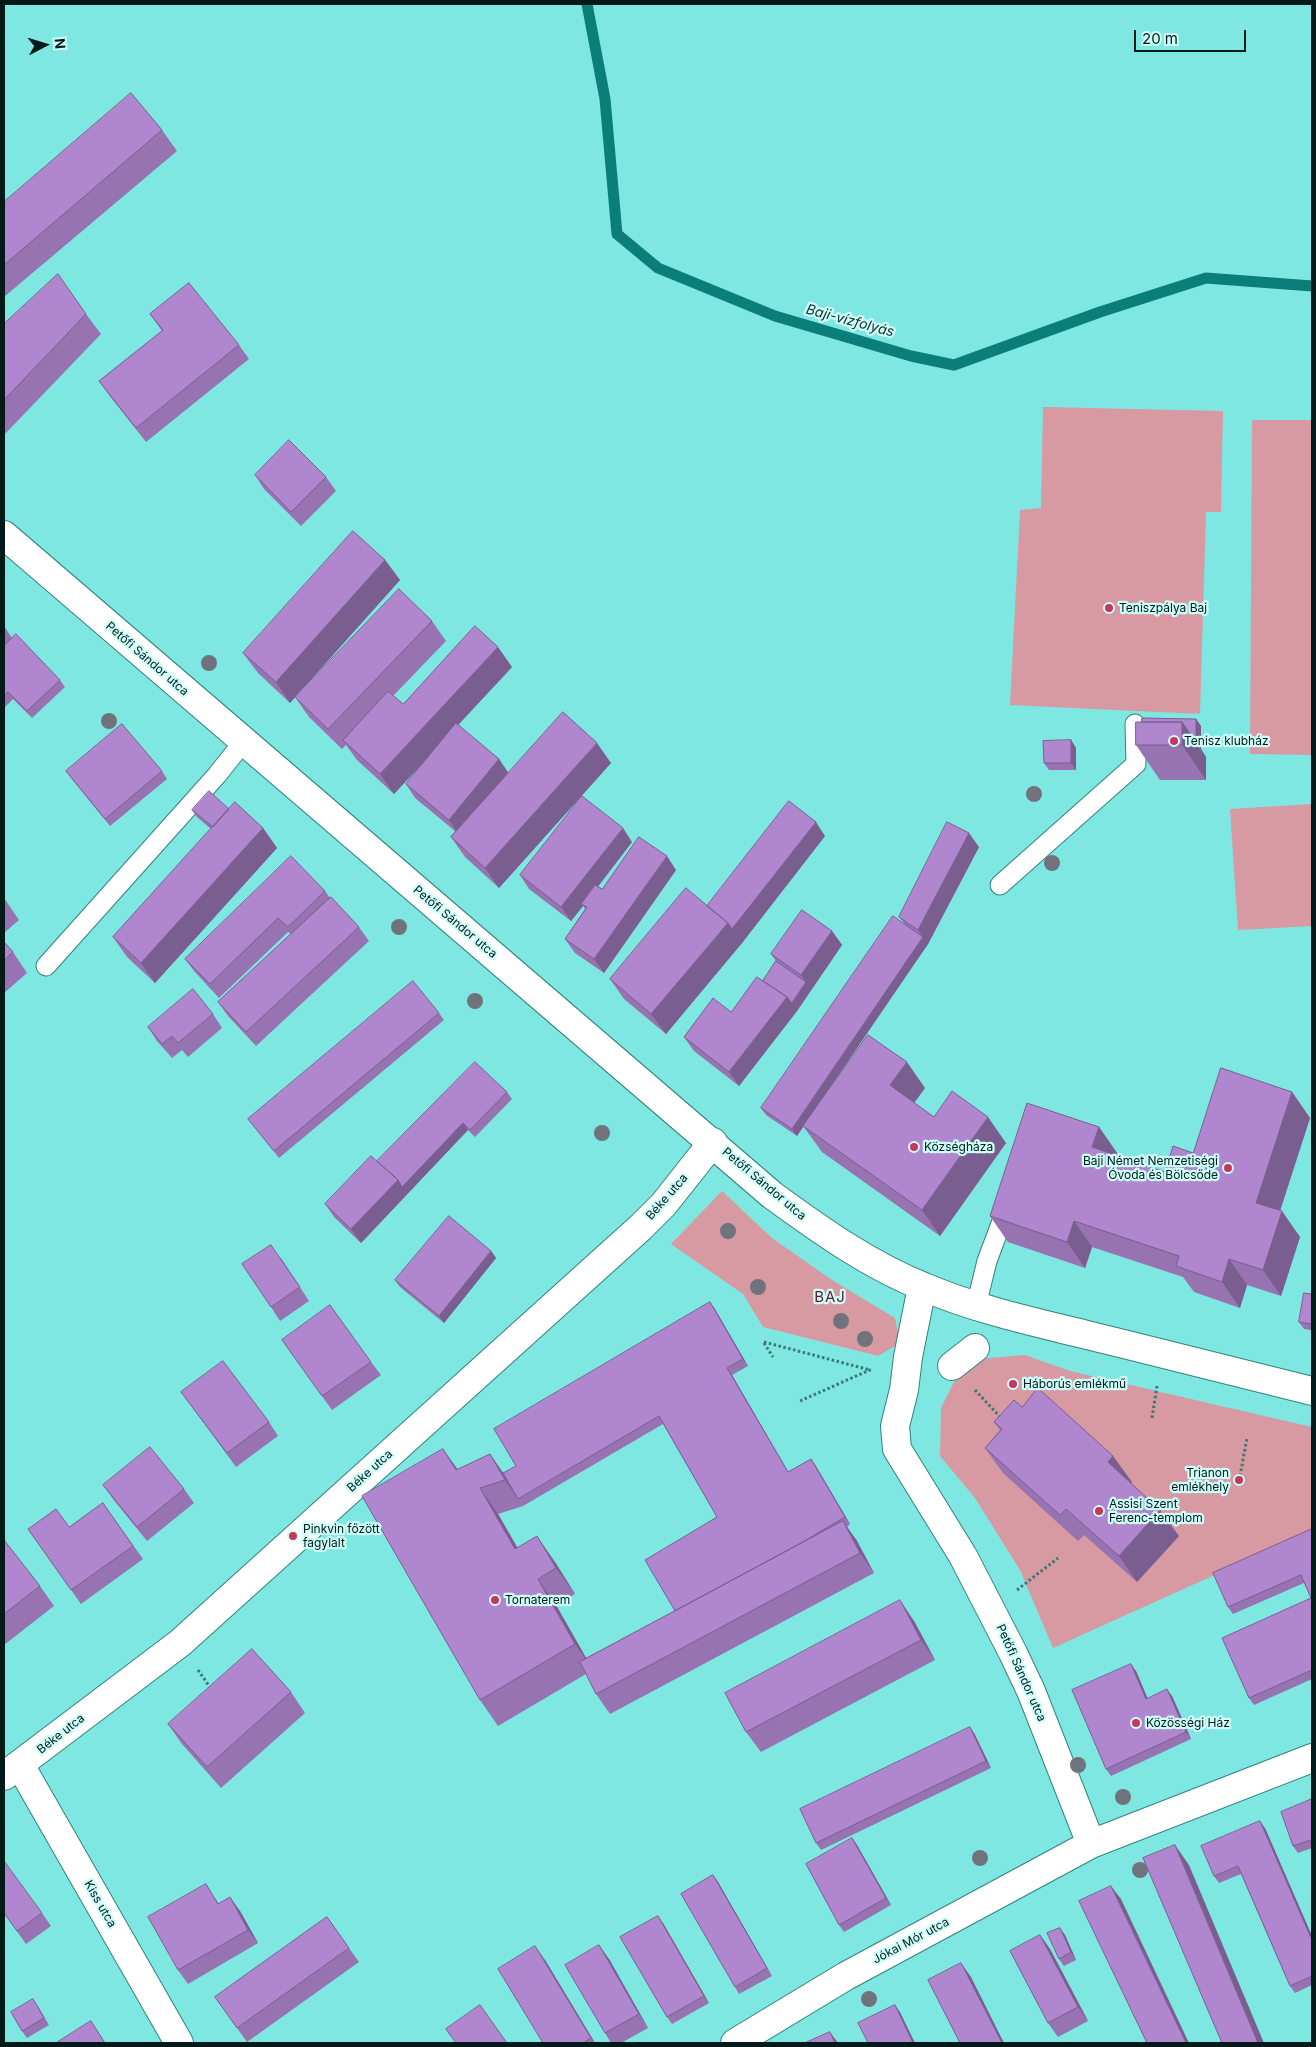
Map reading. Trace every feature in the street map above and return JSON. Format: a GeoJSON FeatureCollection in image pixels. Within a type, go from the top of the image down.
{"type":"FeatureCollection","features":[{"type":"Feature","properties":{"kind":"street","name":"Petőfi Sándor utca"},"geometry":{"type":"LineString","coordinates":[[4,535],[713,1142],[772,1195],[812,1224],[881,1267],[922,1287],[976,1306],[1312,1391]]}},
{"type":"Feature","properties":{"kind":"street","name":"Béke utca"},"geometry":{"type":"LineString","coordinates":[[12,1771],[187,1636],[641,1226],[664,1204],[713,1142]]}},
{"type":"Feature","properties":{"kind":"street","name":"Petőfi Sándor utca"},"geometry":{"type":"LineString","coordinates":[[922,1287],[908,1357],[904,1390],[896,1418],[895,1438],[897,1449],[903,1461],[940,1515],[1014,1653],[1031,1691],[1091,1844]]}},
{"type":"Feature","properties":{"kind":"street"},"geometry":{"type":"LineString","coordinates":[[952,1366],[976,1348]]}},
{"type":"Feature","properties":{"kind":"street"},"geometry":{"type":"LineString","coordinates":[[1091,1844],[1312,1758]]}},
{"type":"Feature","properties":{"kind":"street","name":"Kiss utca"},"geometry":{"type":"LineString","coordinates":[[12,1771],[179,2043]]}},
{"type":"Feature","properties":{"kind":"street","name":"Jókai Mór utca"},"geometry":{"type":"LineString","coordinates":[[735,2043],[846,1976],[1091,1844]]}},
{"type":"Feature","properties":{"kind":"lane"},"geometry":{"type":"LineString","coordinates":[[1000,885],[1136,764],[1135,724]]}},
{"type":"Feature","properties":{"kind":"lane"},"geometry":{"type":"LineString","coordinates":[[46,966],[217,775],[244,742]]}},
{"type":"Feature","properties":{"kind":"lane"},"geometry":{"type":"LineString","coordinates":[[976,1306],[987,1261],[1012,1192]]}},
{"type":"Feature","properties":{"kind":"path"},"geometry":{"type":"LineString","coordinates":[[773,1357],[764,1342],[870,1370],[800,1401]]}},
{"type":"Feature","properties":{"kind":"path"},"geometry":{"type":"LineString","coordinates":[[952,1366],[1005,1422]]}},
{"type":"Feature","properties":{"kind":"path"},"geometry":{"type":"LineString","coordinates":[[1152,1418],[1157,1382]]}},
{"type":"Feature","properties":{"kind":"path"},"geometry":{"type":"LineString","coordinates":[[1240,1476],[1247,1438]]}},
{"type":"Feature","properties":{"kind":"path"},"geometry":{"type":"LineString","coordinates":[[1016,1590],[1058,1558]]}},
{"type":"Feature","properties":{"kind":"shaded area","name":"Teniszpálya Baj"},"geometry":{"type":"Polygon","coordinates":[[[1043,407],[1223,411],[1221,512],[1206,512],[1200,714],[1010,705],[1020,510],[1041,508],[1043,407]]]}},
{"type":"Feature","properties":{"kind":"shaded area"},"geometry":{"type":"Polygon","coordinates":[[[1252,420],[1312,420],[1312,755],[1250,754],[1252,420]]]}},
{"type":"Feature","properties":{"kind":"shaded area"},"geometry":{"type":"Polygon","coordinates":[[[1312,804],[1312,926],[1238,930],[1230,809],[1312,804]]]}},
{"type":"Feature","properties":{"kind":"shaded area"},"geometry":{"type":"Polygon","coordinates":[[[722,1191],[772,1238],[832,1280],[895,1318],[900,1343],[878,1356],[763,1327],[743,1294],[671,1244],[722,1191]]]}},
{"type":"Feature","properties":{"kind":"shaded area"},"geometry":{"type":"Polygon","coordinates":[[[1025,1355],[1070,1371],[1312,1427],[1312,1531],[1053,1648],[1020,1570],[975,1498],[940,1456],[941,1408],[954,1382],[978,1359],[1025,1355]]]}},
{"type":"Feature","properties":{"kind":"building"},"geometry":{"type":"Polygon","coordinates":[[[131,93],[162,130],[4,265],[4,202],[131,93]]]}},
{"type":"Feature","properties":{"kind":"building"},"geometry":{"type":"Polygon","coordinates":[[[58,274],[86,314],[4,400],[4,324],[58,274]]]}},
{"type":"Feature","properties":{"kind":"building"},"geometry":{"type":"Polygon","coordinates":[[[189,283],[239,345],[136,428],[99,381],[163,330],[150,314],[189,283]]]}},
{"type":"Feature","properties":{"kind":"building"},"geometry":{"type":"Polygon","coordinates":[[[289,440],[326,477],[291,512],[255,475],[289,440]]]}},
{"type":"Feature","properties":{"kind":"building"},"geometry":{"type":"Polygon","coordinates":[[[353,531],[385,560],[276,682],[243,653],[353,531]]]}},
{"type":"Feature","properties":{"kind":"building"},"geometry":{"type":"Polygon","coordinates":[[[399,589],[432,621],[328,729],[295,697],[399,589]]]}},
{"type":"Feature","properties":{"kind":"building"},"geometry":{"type":"Polygon","coordinates":[[[475,626],[498,647],[380,774],[343,740],[388,691],[403,704],[475,626]]]}},
{"type":"Feature","properties":{"kind":"building"},"geometry":{"type":"Polygon","coordinates":[[[16,634],[60,680],[27,711],[8,692],[4,696],[4,646],[16,634]]]}},
{"type":"Feature","properties":{"kind":"building"},"geometry":{"type":"Polygon","coordinates":[[[563,712],[597,743],[485,868],[451,837],[563,712]]]}},
{"type":"Feature","properties":{"kind":"building"},"geometry":{"type":"Polygon","coordinates":[[[1142,718],[1196,719],[1196,742],[1182,722],[1142,722],[1142,718]]]}},
{"type":"Feature","properties":{"kind":"building"},"geometry":{"type":"Polygon","coordinates":[[[1136,722],[1182,722],[1182,745],[1136,745],[1136,722]]]}},
{"type":"Feature","properties":{"kind":"building"},"geometry":{"type":"Polygon","coordinates":[[[456,723],[499,759],[449,820],[406,784],[456,723]]]}},
{"type":"Feature","properties":{"kind":"building"},"geometry":{"type":"Polygon","coordinates":[[[122,724],[162,771],[105,819],[66,771],[122,724]]]}},
{"type":"Feature","properties":{"kind":"building"},"geometry":{"type":"Polygon","coordinates":[[[1071,740],[1071,763],[1044,763],[1043,741],[1071,740]]]}},
{"type":"Feature","properties":{"kind":"building"},"geometry":{"type":"Polygon","coordinates":[[[209,791],[229,809],[213,827],[192,810],[209,791]]]}},
{"type":"Feature","properties":{"kind":"building"},"geometry":{"type":"Polygon","coordinates":[[[582,796],[623,828],[561,907],[520,875],[582,796]]]}},
{"type":"Feature","properties":{"kind":"building"},"geometry":{"type":"Polygon","coordinates":[[[789,801],[816,822],[732,929],[728,923],[707,906],[789,801]]]}},
{"type":"Feature","properties":{"kind":"building"},"geometry":{"type":"Polygon","coordinates":[[[235,802],[263,828],[141,963],[113,937],[235,802]]]}},
{"type":"Feature","properties":{"kind":"building"},"geometry":{"type":"Polygon","coordinates":[[[947,822],[969,833],[918,930],[899,917],[947,822]]]}},
{"type":"Feature","properties":{"kind":"building"},"geometry":{"type":"Polygon","coordinates":[[[639,837],[667,856],[594,959],[565,939],[587,907],[581,904],[595,885],[602,889],[639,837]]]}},
{"type":"Feature","properties":{"kind":"building"},"geometry":{"type":"Polygon","coordinates":[[[291,856],[325,891],[288,927],[278,918],[210,984],[185,959],[291,856]]]}},
{"type":"Feature","properties":{"kind":"building"},"geometry":{"type":"Polygon","coordinates":[[[686,888],[728,923],[651,1014],[610,979],[686,888]]]}},
{"type":"Feature","properties":{"kind":"building"},"geometry":{"type":"Polygon","coordinates":[[[331,897],[359,927],[246,1032],[218,1002],[331,897]]]}},
{"type":"Feature","properties":{"kind":"building"},"geometry":{"type":"Polygon","coordinates":[[[802,910],[832,931],[801,975],[771,954],[802,910]]]}},
{"type":"Feature","properties":{"kind":"building"},"geometry":{"type":"Polygon","coordinates":[[[893,916],[923,937],[792,1129],[761,1108],[893,916]]]}},
{"type":"Feature","properties":{"kind":"building"},"geometry":{"type":"Polygon","coordinates":[[[4,942],[13,952],[4,960],[4,942]]]}},
{"type":"Feature","properties":{"kind":"building"},"geometry":{"type":"Polygon","coordinates":[[[776,961],[806,982],[792,1003],[787,997],[763,981],[776,961]]]}},
{"type":"Feature","properties":{"kind":"building"},"geometry":{"type":"Polygon","coordinates":[[[757,977],[787,997],[729,1072],[684,1037],[713,998],[731,1012],[757,977]]]}},
{"type":"Feature","properties":{"kind":"building"},"geometry":{"type":"Polygon","coordinates":[[[413,981],[439,1013],[274,1151],[248,1119],[413,981]]]}},
{"type":"Feature","properties":{"kind":"building"},"geometry":{"type":"Polygon","coordinates":[[[193,989],[213,1014],[178,1043],[172,1036],[162,1044],[148,1027],[193,989]]]}},
{"type":"Feature","properties":{"kind":"building","name":"Községháza"},"geometry":{"type":"Polygon","coordinates":[[[868,1035],[907,1062],[890,1085],[934,1117],[952,1091],[988,1117],[922,1210],[803,1126],[868,1035]]]}},
{"type":"Feature","properties":{"kind":"building"},"geometry":{"type":"Polygon","coordinates":[[[475,1062],[507,1092],[470,1130],[463,1123],[402,1187],[398,1180],[377,1161],[475,1062]]]}},
{"type":"Feature","properties":{"kind":"building"},"geometry":{"type":"Polygon","coordinates":[[[1221,1068],[1292,1092],[1256,1203],[1282,1211],[1263,1270],[1229,1259],[1222,1282],[1176,1266],[1179,1256],[1074,1221],[1067,1242],[990,1216],[1027,1103],[1099,1127],[1092,1147],[1165,1172],[1173,1146],[1193,1153],[1221,1068]]]}},
{"type":"Feature","properties":{"kind":"building"},"geometry":{"type":"Polygon","coordinates":[[[371,1156],[398,1180],[351,1229],[325,1204],[371,1156]]]}},
{"type":"Feature","properties":{"kind":"building"},"geometry":{"type":"Polygon","coordinates":[[[449,1216],[491,1251],[439,1316],[395,1280],[449,1216]]]}},
{"type":"Feature","properties":{"kind":"building"},"geometry":{"type":"Polygon","coordinates":[[[271,1245],[300,1287],[271,1307],[242,1264],[271,1245]]]}},
{"type":"Feature","properties":{"kind":"building"},"geometry":{"type":"Polygon","coordinates":[[[1304,1293],[1312,1294],[1312,1324],[1299,1322],[1304,1293]]]}},
{"type":"Feature","properties":{"kind":"building"},"geometry":{"type":"Polygon","coordinates":[[[710,1302],[743,1359],[727,1368],[788,1472],[811,1459],[845,1517],[675,1611],[645,1560],[717,1517],[659,1416],[518,1499],[503,1473],[516,1466],[494,1429],[710,1302]]]}},
{"type":"Feature","properties":{"kind":"building"},"geometry":{"type":"Polygon","coordinates":[[[330,1305],[371,1362],[322,1396],[282,1340],[330,1305]]]}},
{"type":"Feature","properties":{"kind":"building"},"geometry":{"type":"Polygon","coordinates":[[[223,1361],[269,1422],[227,1453],[181,1392],[223,1361]]]}},
{"type":"Feature","properties":{"kind":"building","name":"Assisi Szent Ferenc-templom"},"geometry":{"type":"Polygon","coordinates":[[[1038,1388],[1113,1456],[1108,1462],[1160,1510],[1119,1556],[1066,1509],[1060,1515],[985,1448],[1002,1429],[994,1422],[1014,1400],[1022,1407],[1038,1388]]]}},
{"type":"Feature","properties":{"kind":"building"},"geometry":{"type":"Polygon","coordinates":[[[150,1447],[184,1489],[137,1527],[103,1485],[150,1447]]]}},
{"type":"Feature","properties":{"kind":"building","name":"Tornaterem"},"geometry":{"type":"Polygon","coordinates":[[[443,1449],[456,1470],[490,1454],[505,1480],[480,1488],[515,1549],[537,1536],[556,1568],[538,1579],[575,1644],[480,1700],[362,1496],[443,1449]]]}},
{"type":"Feature","properties":{"kind":"building"},"geometry":{"type":"Polygon","coordinates":[[[103,1503],[133,1546],[71,1590],[28,1529],[56,1509],[69,1527],[103,1503]]]}},
{"type":"Feature","properties":{"kind":"building"},"geometry":{"type":"Polygon","coordinates":[[[843,1521],[860,1553],[596,1694],[580,1662],[843,1521]]]}},
{"type":"Feature","properties":{"kind":"building"},"geometry":{"type":"Polygon","coordinates":[[[1312,1529],[1312,1670],[1249,1698],[1222,1638],[1311,1598],[1301,1575],[1228,1607],[1213,1573],[1312,1529]]]}},
{"type":"Feature","properties":{"kind":"building"},"geometry":{"type":"Polygon","coordinates":[[[4,1540],[40,1586],[4,1614],[4,1540]]]}},
{"type":"Feature","properties":{"kind":"building"},"geometry":{"type":"Polygon","coordinates":[[[900,1600],[921,1640],[746,1732],[725,1693],[900,1600]]]}},
{"type":"Feature","properties":{"kind":"building"},"geometry":{"type":"Polygon","coordinates":[[[252,1649],[291,1692],[207,1767],[168,1724],[252,1649]]]}},
{"type":"Feature","properties":{"kind":"building","name":"Közösségi Ház"},"geometry":{"type":"Polygon","coordinates":[[[1131,1664],[1146,1699],[1167,1689],[1186,1732],[1106,1769],[1072,1690],[1131,1664]]]}},
{"type":"Feature","properties":{"kind":"building"},"geometry":{"type":"Polygon","coordinates":[[[970,1727],[986,1761],[816,1843],[800,1809],[970,1727]]]}},
{"type":"Feature","properties":{"kind":"building"},"geometry":{"type":"Polygon","coordinates":[[[1312,1799],[1312,1846],[1310,1840],[1293,1846],[1281,1812],[1312,1799]]]}},
{"type":"Feature","properties":{"kind":"building"},"geometry":{"type":"Polygon","coordinates":[[[1260,1821],[1312,1940],[1312,1976],[1290,1986],[1238,1866],[1214,1876],[1201,1846],[1260,1821]]]}},
{"type":"Feature","properties":{"kind":"building"},"geometry":{"type":"Polygon","coordinates":[[[852,1838],[886,1898],[839,1925],[806,1864],[852,1838]]]}},
{"type":"Feature","properties":{"kind":"building"},"geometry":{"type":"Polygon","coordinates":[[[1175,1845],[1258,2043],[1222,2043],[1143,1858],[1175,1845]]]}},
{"type":"Feature","properties":{"kind":"building"},"geometry":{"type":"Polygon","coordinates":[[[4,1861],[42,1913],[17,1931],[4,1913],[4,1861]]]}},
{"type":"Feature","properties":{"kind":"building"},"geometry":{"type":"Polygon","coordinates":[[[713,1875],[767,1968],[735,1987],[681,1894],[713,1875]]]}},
{"type":"Feature","properties":{"kind":"building"},"geometry":{"type":"Polygon","coordinates":[[[206,1884],[218,1904],[230,1897],[248,1930],[178,1970],[148,1917],[206,1884]]]}},
{"type":"Feature","properties":{"kind":"building"},"geometry":{"type":"Polygon","coordinates":[[[1111,1886],[1186,2043],[1147,2043],[1079,1901],[1111,1886]]]}},
{"type":"Feature","properties":{"kind":"building"},"geometry":{"type":"Polygon","coordinates":[[[658,1916],[704,1996],[667,2017],[620,1937],[658,1916]]]}},
{"type":"Feature","properties":{"kind":"building"},"geometry":{"type":"Polygon","coordinates":[[[327,1917],[349,1948],[237,2028],[215,1997],[327,1917]]]}},
{"type":"Feature","properties":{"kind":"building"},"geometry":{"type":"Polygon","coordinates":[[[1060,1928],[1071,1952],[1059,1959],[1047,1933],[1060,1928]]]}},
{"type":"Feature","properties":{"kind":"building"},"geometry":{"type":"Polygon","coordinates":[[[1040,1935],[1078,2007],[1048,2023],[1010,1951],[1040,1935]]]}},
{"type":"Feature","properties":{"kind":"building"},"geometry":{"type":"Polygon","coordinates":[[[599,1945],[639,2014],[605,2033],[565,1965],[599,1945]]]}},
{"type":"Feature","properties":{"kind":"building"},"geometry":{"type":"Polygon","coordinates":[[[535,1946],[591,2038],[583,2043],[543,2043],[498,1969],[535,1946]]]}},
{"type":"Feature","properties":{"kind":"building"},"geometry":{"type":"Polygon","coordinates":[[[961,1963],[1002,2043],[960,2043],[928,1980],[961,1963]]]}},
{"type":"Feature","properties":{"kind":"building"},"geometry":{"type":"Polygon","coordinates":[[[33,1999],[44,2018],[22,2031],[11,2012],[33,1999]]]}},
{"type":"Feature","properties":{"kind":"building"},"geometry":{"type":"Polygon","coordinates":[[[480,2005],[507,2043],[456,2043],[446,2029],[480,2005]]]}},
{"type":"Feature","properties":{"kind":"building"},"geometry":{"type":"Polygon","coordinates":[[[895,2005],[913,2043],[868,2043],[858,2023],[895,2005]]]}},
{"type":"Feature","properties":{"kind":"building"},"geometry":{"type":"Polygon","coordinates":[[[91,2021],[105,2043],[56,2043],[91,2021]]]}},
{"type":"Feature","properties":{"kind":"building"},"geometry":{"type":"Polygon","coordinates":[[[830,2032],[835,2043],[805,2043],[830,2032]]]}},
{"type":"Feature","properties":{"kind":"waterway","name":"Baji-vízfolyás"},"geometry":{"type":"LineString","coordinates":[[587,4],[605,99],[617,234],[658,268],[775,316],[911,356],[954,365],[1100,312],[1206,278],[1312,286]]}},
{"type":"Feature","properties":{"kind":"place","name":"Teniszpálya Baj"},"geometry":{"type":"Point","coordinates":[1109,608]}},
{"type":"Feature","properties":{"kind":"place","name":"Tenisz klubház"},"geometry":{"type":"Point","coordinates":[1174,741]}},
{"type":"Feature","properties":{"kind":"place","name":"Községháza"},"geometry":{"type":"Point","coordinates":[914,1147]}},
{"type":"Feature","properties":{"kind":"place","name":"Baji Német Nemzetiségi Óvoda és Bölcsőde"},"geometry":{"type":"Point","coordinates":[1228,1168]}},
{"type":"Feature","properties":{"kind":"place","name":"Háborús emlékmű"},"geometry":{"type":"Point","coordinates":[1013,1384]}},
{"type":"Feature","properties":{"kind":"place","name":"Trianon emlékhely"},"geometry":{"type":"Point","coordinates":[1239,1480]}},
{"type":"Feature","properties":{"kind":"place","name":"Assisi Szent Ferenc-templom"},"geometry":{"type":"Point","coordinates":[1099,1511]}},
{"type":"Feature","properties":{"kind":"place","name":"Pinkvin főzött fagylalt"},"geometry":{"type":"Point","coordinates":[293,1536]}},
{"type":"Feature","properties":{"kind":"place","name":"Tornaterem"},"geometry":{"type":"Point","coordinates":[495,1600]}},
{"type":"Feature","properties":{"kind":"place","name":"Közösségi Ház"},"geometry":{"type":"Point","coordinates":[1136,1723]}},
{"type":"Feature","properties":{"kind":"district","name":"BAJ"},"geometry":{"type":"Point","coordinates":[830,1297]}}]}
